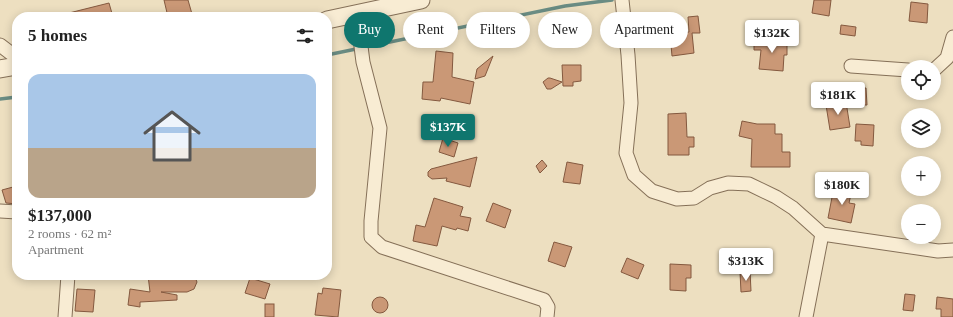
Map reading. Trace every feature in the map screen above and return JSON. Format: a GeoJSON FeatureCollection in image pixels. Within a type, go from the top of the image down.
{"type":"FeatureCollection","features":[{"type":"Feature","properties":{"kind":"street"},"geometry":{"type":"LineString","coordinates":[[368,12],[417,0]]}},
{"type":"Feature","properties":{"kind":"street"},"geometry":{"type":"LineString","coordinates":[[622,0],[631,103],[626,153],[634,175],[652,190],[677,199],[694,198],[710,188],[728,183],[749,184],[776,196],[793,208],[822,234],[938,251],[953,250]]}},
{"type":"Feature","properties":{"kind":"street"},"geometry":{"type":"LineString","coordinates":[[332,19],[344,17]]}},
{"type":"Feature","properties":{"kind":"street"},"geometry":{"type":"LineString","coordinates":[[941,64],[948,58],[953,38]]}},
{"type":"Feature","properties":{"kind":"street"},"geometry":{"type":"LineString","coordinates":[[0,45],[12,54]]}},
{"type":"Feature","properties":{"kind":"street"},"geometry":{"type":"LineString","coordinates":[[361,48],[363,62],[380,128],[370,221],[371,237],[382,247],[544,300],[548,307],[547,317]]}},
{"type":"Feature","properties":{"kind":"street"},"geometry":{"type":"LineString","coordinates":[[851,66],[901,70]]}},
{"type":"Feature","properties":{"kind":"street"},"geometry":{"type":"LineString","coordinates":[[0,69],[12,67]]}},
{"type":"Feature","properties":{"kind":"street"},"geometry":{"type":"LineString","coordinates":[[0,211],[12,212]]}},
{"type":"Feature","properties":{"kind":"street"},"geometry":{"type":"LineString","coordinates":[[806,317],[822,234]]}},
{"type":"Feature","properties":{"kind":"street"},"geometry":{"type":"LineString","coordinates":[[64,317],[68,280]]}},
{"type":"Feature","properties":{"kind":"building"},"geometry":{"type":"Polygon","coordinates":[[[164,0],[188,0],[191,12],[167,12],[164,0]]]}},
{"type":"Feature","properties":{"kind":"building"},"geometry":{"type":"Polygon","coordinates":[[[814,0],[831,0],[829,16],[812,13],[814,0]]]}},
{"type":"Feature","properties":{"kind":"building"},"geometry":{"type":"Polygon","coordinates":[[[911,2],[928,4],[927,23],[909,21],[911,2]]]}},
{"type":"Feature","properties":{"kind":"building"},"geometry":{"type":"Polygon","coordinates":[[[109,3],[112,12],[73,12],[109,3]]]}},
{"type":"Feature","properties":{"kind":"building"},"geometry":{"type":"Polygon","coordinates":[[[698,16],[700,33],[692,33],[694,53],[672,56],[671,48],[688,48],[688,17],[698,16]]]}},
{"type":"Feature","properties":{"kind":"building"},"geometry":{"type":"Polygon","coordinates":[[[841,25],[856,27],[855,36],[840,34],[841,25]]]}},
{"type":"Feature","properties":{"kind":"building"},"geometry":{"type":"Polygon","coordinates":[[[754,40],[787,40],[787,55],[784,55],[783,71],[759,69],[761,50],[754,50],[754,40]]]}},
{"type":"Feature","properties":{"kind":"building"},"geometry":{"type":"Polygon","coordinates":[[[436,51],[453,53],[452,77],[474,82],[470,104],[441,98],[440,101],[422,99],[423,82],[433,82],[436,51]]]}},
{"type":"Feature","properties":{"kind":"building"},"geometry":{"type":"Polygon","coordinates":[[[493,56],[485,76],[475,79],[477,69],[493,56]]]}},
{"type":"Feature","properties":{"kind":"building"},"geometry":{"type":"Polygon","coordinates":[[[562,65],[581,65],[581,81],[573,82],[573,86],[563,86],[562,65]]]}},
{"type":"Feature","properties":{"kind":"building"},"geometry":{"type":"Polygon","coordinates":[[[548,78],[562,82],[551,89],[547,89],[543,82],[548,78]]]}},
{"type":"Feature","properties":{"kind":"building"},"geometry":{"type":"Polygon","coordinates":[[[866,88],[867,105],[849,105],[849,89],[866,88]]]}},
{"type":"Feature","properties":{"kind":"building"},"geometry":{"type":"Polygon","coordinates":[[[846,102],[850,127],[830,130],[826,105],[846,102]]]}},
{"type":"Feature","properties":{"kind":"building"},"geometry":{"type":"Polygon","coordinates":[[[686,113],[687,137],[694,137],[694,147],[689,147],[689,155],[668,155],[668,114],[686,113]]]}},
{"type":"Feature","properties":{"kind":"building"},"geometry":{"type":"Polygon","coordinates":[[[742,121],[757,124],[775,124],[775,134],[782,134],[782,152],[790,152],[790,167],[751,167],[752,139],[739,136],[742,121]]]}},
{"type":"Feature","properties":{"kind":"building"},"geometry":{"type":"Polygon","coordinates":[[[856,124],[874,125],[873,146],[861,145],[861,141],[855,141],[856,124]]]}},
{"type":"Feature","properties":{"kind":"building"},"geometry":{"type":"Polygon","coordinates":[[[443,138],[458,143],[454,157],[439,152],[443,138]]]}},
{"type":"Feature","properties":{"kind":"building"},"geometry":{"type":"Polygon","coordinates":[[[477,157],[470,187],[446,181],[447,178],[432,179],[428,176],[428,172],[431,169],[477,157]]]}},
{"type":"Feature","properties":{"kind":"building"},"geometry":{"type":"Polygon","coordinates":[[[542,160],[547,166],[540,173],[536,166],[542,160]]]}},
{"type":"Feature","properties":{"kind":"building"},"geometry":{"type":"Polygon","coordinates":[[[567,162],[583,165],[580,184],[563,182],[567,162]]]}},
{"type":"Feature","properties":{"kind":"building"},"geometry":{"type":"Polygon","coordinates":[[[12,187],[12,204],[6,203],[2,190],[12,187]]]}},
{"type":"Feature","properties":{"kind":"building"},"geometry":{"type":"Polygon","coordinates":[[[834,187],[852,190],[849,203],[855,204],[851,223],[828,218],[834,187]]]}},
{"type":"Feature","properties":{"kind":"building"},"geometry":{"type":"Polygon","coordinates":[[[434,198],[463,207],[460,216],[471,218],[468,231],[457,228],[456,230],[442,226],[437,246],[413,241],[416,225],[425,227],[434,198]]]}},
{"type":"Feature","properties":{"kind":"building"},"geometry":{"type":"Polygon","coordinates":[[[493,203],[511,210],[505,228],[486,221],[493,203]]]}},
{"type":"Feature","properties":{"kind":"building"},"geometry":{"type":"Polygon","coordinates":[[[554,242],[572,247],[565,267],[548,261],[554,242]]]}},
{"type":"Feature","properties":{"kind":"building"},"geometry":{"type":"Polygon","coordinates":[[[767,254],[770,269],[756,272],[753,257],[767,254]]]}},
{"type":"Feature","properties":{"kind":"building"},"geometry":{"type":"Polygon","coordinates":[[[627,258],[644,265],[638,279],[621,272],[627,258]]]}},
{"type":"Feature","properties":{"kind":"building"},"geometry":{"type":"Polygon","coordinates":[[[670,264],[691,265],[691,278],[686,278],[686,291],[670,290],[670,264]]]}},
{"type":"Feature","properties":{"kind":"building"},"geometry":{"type":"Polygon","coordinates":[[[750,271],[751,291],[741,292],[740,272],[750,271]]]}},
{"type":"Feature","properties":{"kind":"building"},"geometry":{"type":"Polygon","coordinates":[[[149,280],[196,280],[197,282],[194,289],[187,292],[161,292],[177,295],[177,300],[140,302],[140,307],[128,305],[130,289],[150,292],[149,280]]]}},
{"type":"Feature","properties":{"kind":"building"},"geometry":{"type":"Polygon","coordinates":[[[249,280],[257,280],[270,284],[265,299],[245,293],[249,280]]]}},
{"type":"Feature","properties":{"kind":"building"},"geometry":{"type":"Polygon","coordinates":[[[323,288],[341,290],[338,317],[315,315],[318,293],[322,294],[323,288]]]}},
{"type":"Feature","properties":{"kind":"building"},"geometry":{"type":"Polygon","coordinates":[[[77,289],[95,290],[93,312],[75,311],[77,289]]]}},
{"type":"Feature","properties":{"kind":"building"},"geometry":{"type":"Polygon","coordinates":[[[905,294],[915,295],[913,311],[903,310],[905,294]]]}},
{"type":"Feature","properties":{"kind":"building"},"geometry":{"type":"Polygon","coordinates":[[[380,297],[387,302],[388,305],[383,312],[380,313],[373,308],[372,305],[377,298],[380,297]]]}},
{"type":"Feature","properties":{"kind":"building"},"geometry":{"type":"Polygon","coordinates":[[[937,297],[953,299],[953,317],[941,317],[941,309],[936,309],[937,297]]]}},
{"type":"Feature","properties":{"kind":"building"},"geometry":{"type":"Polygon","coordinates":[[[265,304],[274,304],[274,317],[265,317],[265,304]]]}},
{"type":"Feature","properties":{"kind":"waterway"},"geometry":{"type":"LineString","coordinates":[[332,54],[565,6],[612,0]]}},
{"type":"Feature","properties":{"kind":"waterway"},"geometry":{"type":"LineString","coordinates":[[0,99],[12,98]]}}]}
